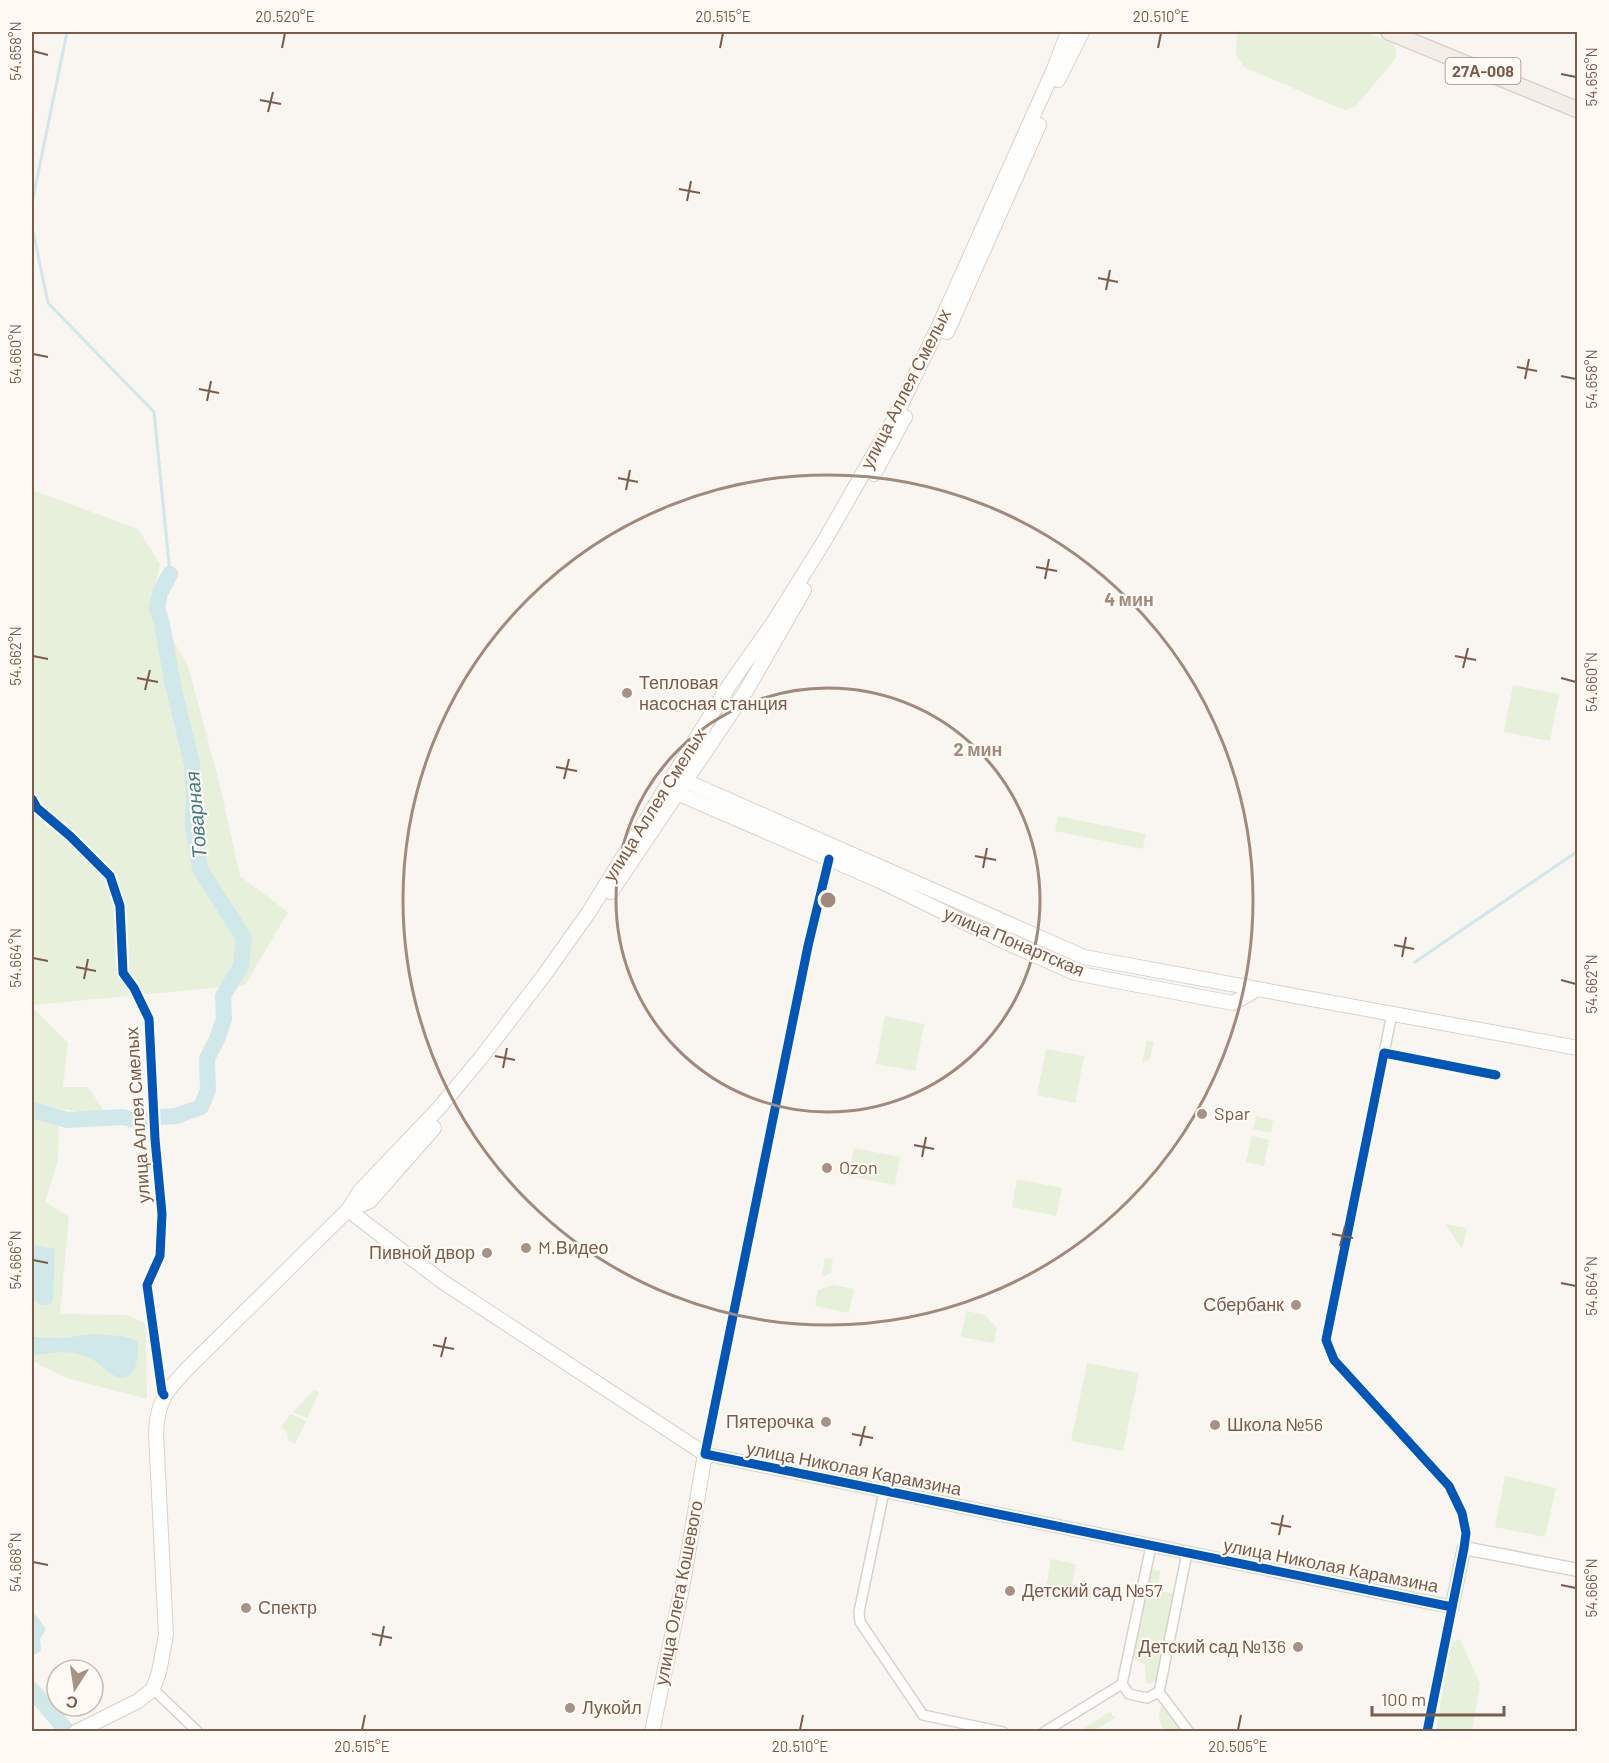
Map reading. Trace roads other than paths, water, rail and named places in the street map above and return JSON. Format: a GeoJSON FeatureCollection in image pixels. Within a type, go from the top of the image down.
{"type":"FeatureCollection","features":[{"type":"Feature","properties":{"kind":"main road","name":"улица Аллея Смелых"},"geometry":{"type":"LineString","coordinates":[[153,1689],[159,1672],[166,1635],[156,1433],[164,1395],[188,1368],[348,1210],[360,1191],[439,1108],[520,1008],[589,912],[671,791],[673,776],[730,684],[775,620],[826,538],[894,419],[938,328],[1054,69],[1068,32]]}},
{"type":"Feature","properties":{"kind":"main road"},"geometry":{"type":"LineString","coordinates":[[671,791],[687,782],[746,691],[891,445],[974,273],[1063,69],[1082,32]]}},
{"type":"Feature","properties":{"kind":"main road","name":"27А-008"},"geometry":{"type":"LineString","coordinates":[[1389,32],[1578,110]]}},
{"type":"Feature","properties":{"kind":"main road","name":"улица Понартская"},"geometry":{"type":"LineString","coordinates":[[673,776],[1084,957],[1572,1047]]}},
{"type":"Feature","properties":{"kind":"main road","name":"улица Понартская"},"geometry":{"type":"LineString","coordinates":[[671,791],[880,881],[1075,973],[1233,1003]]}},
{"type":"Feature","properties":{"kind":"main road"},"geometry":{"type":"LineString","coordinates":[[880,881],[886,868]]}},
{"type":"Feature","properties":{"kind":"main road"},"geometry":{"type":"LineString","coordinates":[[1233,1003],[1236,986]]}},
{"type":"Feature","properties":{"kind":"main road"},"geometry":{"type":"LineString","coordinates":[[1233,1003],[1256,990]]}},
{"type":"Feature","properties":{"kind":"main road","name":"улица Николая Карамзина"},"geometry":{"type":"LineString","coordinates":[[348,1210],[443,1282],[705,1454]]}},
{"type":"Feature","properties":{"kind":"main road","name":"улица Олега Кошевого"},"geometry":{"type":"LineString","coordinates":[[652,1731],[684,1583],[705,1454]]}},
{"type":"Feature","properties":{"kind":"main road"},"geometry":{"type":"LineString","coordinates":[[76,1731],[138,1701],[153,1689]]}},
{"type":"Feature","properties":{"kind":"street","name":"улица Аллея Смелых"},"geometry":{"type":"LineString","coordinates":[[32,799],[37,808],[70,836],[110,876],[120,906],[123,973],[134,988],[149,1019],[155,1139],[162,1214],[159,1256],[147,1285],[164,1395]]}},
{"type":"Feature","properties":{"kind":"street"},"geometry":{"type":"LineString","coordinates":[[705,1454],[804,969],[829,859]]}},
{"type":"Feature","properties":{"kind":"street","name":"улица Николая Карамзина"},"geometry":{"type":"LineString","coordinates":[[705,1454],[1452,1607],[1466,1533],[1462,1513],[1449,1486],[1334,1360],[1326,1340],[1392,1014]]}},
{"type":"Feature","properties":{"kind":"street"},"geometry":{"type":"LineString","coordinates":[[1384,1053],[1496,1075]]}},
{"type":"Feature","properties":{"kind":"street"},"geometry":{"type":"LineString","coordinates":[[884,1492],[859,1612],[860,1622],[924,1715],[1003,1731]]}},
{"type":"Feature","properties":{"kind":"street"},"geometry":{"type":"LineString","coordinates":[[1151,1546],[1122,1684],[1129,1694],[1147,1698],[1159,1692]]}},
{"type":"Feature","properties":{"kind":"street"},"geometry":{"type":"LineString","coordinates":[[1464,1548],[1578,1570]]}},
{"type":"Feature","properties":{"kind":"street"},"geometry":{"type":"LineString","coordinates":[[1187,1553],[1159,1692],[1189,1731]]}},
{"type":"Feature","properties":{"kind":"street"},"geometry":{"type":"LineString","coordinates":[[1427,1731],[1452,1607]]}},
{"type":"Feature","properties":{"kind":"street"},"geometry":{"type":"LineString","coordinates":[[1044,1731],[1122,1684]]}},
{"type":"Feature","properties":{"kind":"street"},"geometry":{"type":"LineString","coordinates":[[153,1689],[198,1731]]}},
{"type":"Feature","properties":{"kind":"water"},"geometry":{"type":"Polygon","coordinates":[[[32,1245],[55,1249],[53,1298],[51,1304],[48,1305],[33,1299],[32,1245]]]}},
{"type":"Feature","properties":{"kind":"water"},"geometry":{"type":"Polygon","coordinates":[[[92,1334],[121,1336],[138,1341],[137,1361],[132,1373],[122,1378],[115,1376],[92,1359],[73,1353],[60,1352],[32,1356],[32,1337],[64,1338],[92,1334]]]}},
{"type":"Feature","properties":{"kind":"water"},"geometry":{"type":"Polygon","coordinates":[[[32,1610],[46,1629],[40,1639],[41,1651],[32,1656],[32,1610]]]}},
{"type":"Feature","properties":{"kind":"waterway"},"geometry":{"type":"LineString","coordinates":[[32,203],[67,32]]}},
{"type":"Feature","properties":{"kind":"waterway"},"geometry":{"type":"LineString","coordinates":[[32,226],[48,303],[154,412],[170,574]]}},
{"type":"Feature","properties":{"kind":"waterway","name":"Товарная"},"geometry":{"type":"LineString","coordinates":[[162,1117],[176,1116],[201,1107],[208,1090],[207,1059],[224,1019],[223,996],[241,966],[244,938],[200,869],[193,827],[192,764],[157,608],[160,593],[170,574]]}},
{"type":"Feature","properties":{"kind":"waterway"},"geometry":{"type":"LineString","coordinates":[[1415,962],[1578,851]]}},
{"type":"Feature","properties":{"kind":"waterway","name":"Товарная"},"geometry":{"type":"LineString","coordinates":[[32,1110],[67,1120],[123,1117],[135,1120],[150,1119]]}},
{"type":"Feature","properties":{"kind":"waterway","name":"Товарная"},"geometry":{"type":"LineString","coordinates":[[32,1690],[68,1732]]}},
{"type":"Feature","properties":{"kind":"place","name":"Тепловая насосная станция"},"geometry":{"type":"Point","coordinates":[627,693]}},
{"type":"Feature","properties":{"kind":"place","name":"Spar"},"geometry":{"type":"Point","coordinates":[1202,1114]}},
{"type":"Feature","properties":{"kind":"place","name":"Ozon"},"geometry":{"type":"Point","coordinates":[827,1168]}},
{"type":"Feature","properties":{"kind":"place","name":"M.Видео"},"geometry":{"type":"Point","coordinates":[526,1248]}},
{"type":"Feature","properties":{"kind":"place","name":"Пивной двор"},"geometry":{"type":"Point","coordinates":[487,1253]}},
{"type":"Feature","properties":{"kind":"place","name":"Сбербанк"},"geometry":{"type":"Point","coordinates":[1296,1305]}},
{"type":"Feature","properties":{"kind":"place","name":"Пятерочка"},"geometry":{"type":"Point","coordinates":[826,1422]}},
{"type":"Feature","properties":{"kind":"place","name":"Школа №56"},"geometry":{"type":"Point","coordinates":[1215,1425]}},
{"type":"Feature","properties":{"kind":"place","name":"Детский сад №57"},"geometry":{"type":"Point","coordinates":[1010,1591]}},
{"type":"Feature","properties":{"kind":"place","name":"Спектр"},"geometry":{"type":"Point","coordinates":[246,1608]}},
{"type":"Feature","properties":{"kind":"place","name":"Детский сад №136"},"geometry":{"type":"Point","coordinates":[1298,1647]}},
{"type":"Feature","properties":{"kind":"place","name":"Лукойл"},"geometry":{"type":"Point","coordinates":[570,1708]}}]}
